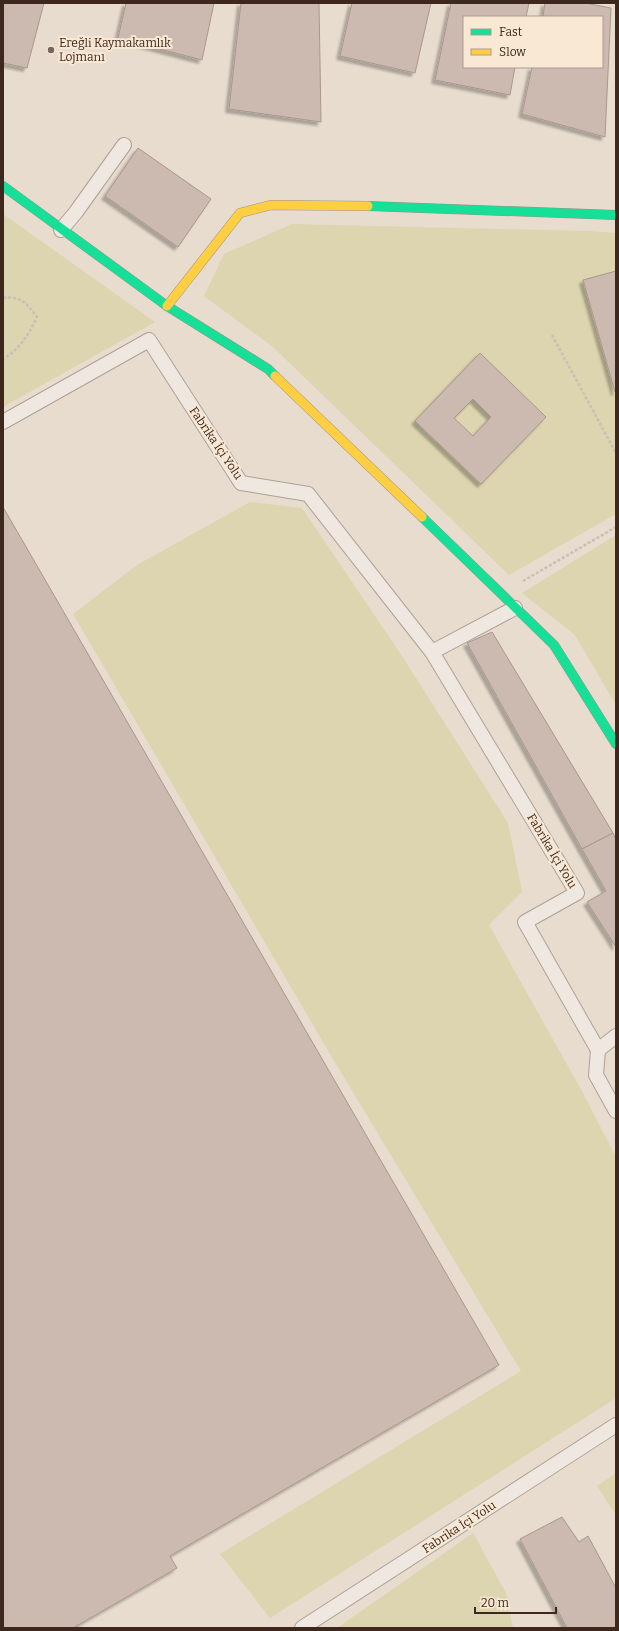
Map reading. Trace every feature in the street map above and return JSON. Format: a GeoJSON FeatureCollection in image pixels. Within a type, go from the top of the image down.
{"type":"FeatureCollection","features":[{"type":"Feature","properties":{"kind":"main road"},"geometry":{"type":"LineString","coordinates":[[3,186],[61,230],[167,306],[268,368],[554,645],[616,744]]}},
{"type":"Feature","properties":{"kind":"main road"},"geometry":{"type":"LineString","coordinates":[[167,306],[240,213],[271,205],[334,204],[616,215]]}},
{"type":"Feature","properties":{"kind":"lane"},"geometry":{"type":"LineString","coordinates":[[61,230],[76,212],[124,145]]}},
{"type":"Feature","properties":{"kind":"lane","name":"Fabrika İçi Yolu"},"geometry":{"type":"LineString","coordinates":[[3,422],[149,340],[241,483],[308,494],[432,652],[577,893],[525,922],[598,1050]]}},
{"type":"Feature","properties":{"kind":"lane"},"geometry":{"type":"LineString","coordinates":[[432,652],[515,608]]}},
{"type":"Feature","properties":{"kind":"lane"},"geometry":{"type":"LineString","coordinates":[[616,1036],[598,1050],[596,1075],[616,1111]]}},
{"type":"Feature","properties":{"kind":"lane","name":"Fabrika İçi Yolu"},"geometry":{"type":"LineString","coordinates":[[302,1628],[616,1425]]}},
{"type":"Feature","properties":{"kind":"path"},"geometry":{"type":"LineString","coordinates":[[3,298],[8,297],[23,300],[37,316],[30,332],[13,353],[3,359]]}},
{"type":"Feature","properties":{"kind":"path"},"geometry":{"type":"LineString","coordinates":[[552,335],[616,453]]}},
{"type":"Feature","properties":{"kind":"path"},"geometry":{"type":"LineString","coordinates":[[501,594],[616,527]]}},
{"type":"Feature","properties":{"kind":"shaded area"},"geometry":{"type":"Polygon","coordinates":[[[3,214],[155,322],[3,407],[3,214]]]}},
{"type":"Feature","properties":{"kind":"shaded area"},"geometry":{"type":"Polygon","coordinates":[[[292,224],[589,231],[616,233],[616,514],[509,575],[273,347],[204,296],[224,254],[292,224]]]}},
{"type":"Feature","properties":{"kind":"shaded area"},"geometry":{"type":"Polygon","coordinates":[[[250,502],[302,508],[402,656],[508,823],[522,892],[489,925],[583,1093],[616,1157],[616,1398],[270,1618],[220,1554],[521,1371],[330,1054],[73,614],[137,565],[250,502]]]}},
{"type":"Feature","properties":{"kind":"shaded area"},"geometry":{"type":"Polygon","coordinates":[[[616,535],[616,705],[575,635],[522,593],[616,535]]]}},
{"type":"Feature","properties":{"kind":"shaded area"},"geometry":{"type":"Polygon","coordinates":[[[616,1473],[616,1515],[597,1486],[616,1473]]]}},
{"type":"Feature","properties":{"kind":"shaded area"},"geometry":{"type":"Polygon","coordinates":[[[473,1533],[506,1593],[513,1628],[337,1628],[473,1533]]]}},
{"type":"Feature","properties":{"kind":"building","name":"Ereğli Kaymakamlık Lojmanı"},"geometry":{"type":"Polygon","coordinates":[[[3,3],[44,3],[27,68],[3,63],[3,3]]]}},
{"type":"Feature","properties":{"kind":"building"},"geometry":{"type":"Polygon","coordinates":[[[126,3],[214,3],[202,60],[118,38],[126,3]]]}},
{"type":"Feature","properties":{"kind":"building"},"geometry":{"type":"Polygon","coordinates":[[[241,3],[319,3],[321,122],[229,109],[241,3]]]}},
{"type":"Feature","properties":{"kind":"building"},"geometry":{"type":"Polygon","coordinates":[[[352,3],[431,3],[415,73],[340,56],[352,3]]]}},
{"type":"Feature","properties":{"kind":"building"},"geometry":{"type":"Polygon","coordinates":[[[451,3],[529,3],[526,16],[463,16],[463,68],[515,68],[510,95],[435,80],[451,3]]]}},
{"type":"Feature","properties":{"kind":"building"},"geometry":{"type":"Polygon","coordinates":[[[545,3],[585,3],[611,8],[605,137],[522,114],[532,68],[603,68],[603,16],[543,16],[545,3]]]}},
{"type":"Feature","properties":{"kind":"building"},"geometry":{"type":"Polygon","coordinates":[[[138,148],[211,199],[178,247],[105,196],[138,148]]]}},
{"type":"Feature","properties":{"kind":"building"},"geometry":{"type":"Polygon","coordinates":[[[616,271],[616,392],[615,392],[583,280],[616,271]]]}},
{"type":"Feature","properties":{"kind":"building"},"geometry":{"type":"Polygon","coordinates":[[[480,353],[546,417],[481,484],[415,421],[480,353]],[[473,399],[454,418],[473,436],[491,417],[473,399]]]}},
{"type":"Feature","properties":{"kind":"building"},"geometry":{"type":"Polygon","coordinates":[[[3,507],[499,1365],[170,1556],[177,1568],[73,1628],[3,1628],[3,507]]]}},
{"type":"Feature","properties":{"kind":"building"},"geometry":{"type":"Polygon","coordinates":[[[492,632],[613,833],[582,849],[467,643],[492,632]]]}},
{"type":"Feature","properties":{"kind":"building"},"geometry":{"type":"Polygon","coordinates":[[[613,833],[616,840],[616,947],[587,902],[606,891],[582,849],[613,833]]]}},
{"type":"Feature","properties":{"kind":"building"},"geometry":{"type":"Polygon","coordinates":[[[562,1517],[579,1542],[588,1536],[616,1588],[616,1628],[567,1628],[520,1539],[562,1517]]]}},
{"type":"Feature","properties":{"kind":"traffic: fast"},"geometry":{"type":"LineString","coordinates":[[3,186],[167,306],[268,369],[275,376]]}},
{"type":"Feature","properties":{"kind":"traffic: fast"},"geometry":{"type":"LineString","coordinates":[[368,206],[616,215]]}},
{"type":"Feature","properties":{"kind":"traffic: fast"},"geometry":{"type":"LineString","coordinates":[[422,517],[554,645],[616,744]]}},
{"type":"Feature","properties":{"kind":"traffic: slow"},"geometry":{"type":"LineString","coordinates":[[167,306],[240,213],[271,205],[368,206]]}},
{"type":"Feature","properties":{"kind":"traffic: slow"},"geometry":{"type":"LineString","coordinates":[[275,376],[422,517]]}},
{"type":"Feature","properties":{"kind":"place","name":"Ereğli Kaymakamlık Lojmanı"},"geometry":{"type":"Point","coordinates":[51,50]}}]}
